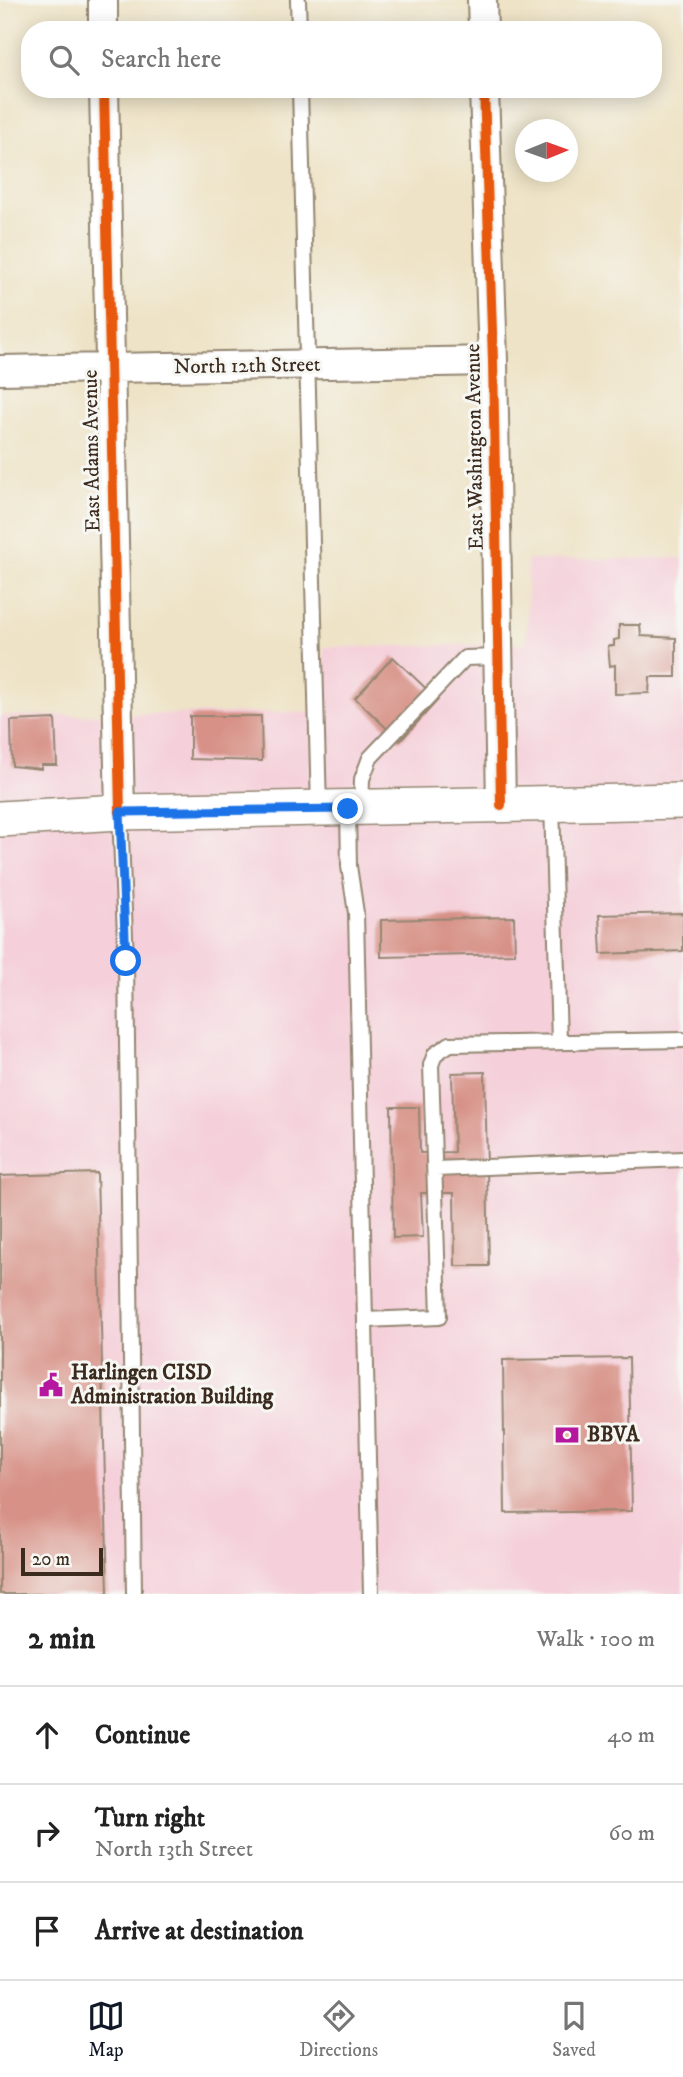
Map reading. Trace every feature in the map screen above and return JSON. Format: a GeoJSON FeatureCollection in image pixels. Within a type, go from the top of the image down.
{"type":"FeatureCollection","features":[{"type":"Feature","properties":{"kind":"street"},"geometry":{"type":"LineString","coordinates":[[103,0],[103,21]]}},
{"type":"Feature","properties":{"kind":"street"},"geometry":{"type":"LineString","coordinates":[[482,0],[482,21]]}},
{"type":"Feature","properties":{"kind":"street","name":"East Adams Avenue"},"geometry":{"type":"LineString","coordinates":[[104,98],[120,812]]}},
{"type":"Feature","properties":{"kind":"street","name":"East Washington Avenue"},"geometry":{"type":"LineString","coordinates":[[484,98],[493,361],[501,804]]}},
{"type":"Feature","properties":{"kind":"street","name":"North 12th Street"},"geometry":{"type":"LineString","coordinates":[[0,370],[493,361]]}},
{"type":"Feature","properties":{"kind":"street"},"geometry":{"type":"LineString","coordinates":[[0,819],[120,812],[683,801]]}},
{"type":"Feature","properties":{"kind":"lane"},"geometry":{"type":"LineString","coordinates":[[298,0],[299,21]]}},
{"type":"Feature","properties":{"kind":"lane"},"geometry":{"type":"LineString","coordinates":[[300,98],[307,365],[343,809],[356,913],[371,1594]]}},
{"type":"Feature","properties":{"kind":"lane"},"geometry":{"type":"LineString","coordinates":[[343,809],[362,779],[370,758],[465,658],[498,657]]}},
{"type":"Feature","properties":{"kind":"lane"},"geometry":{"type":"LineString","coordinates":[[552,804],[559,1042]]}},
{"type":"Feature","properties":{"kind":"lane"},"geometry":{"type":"LineString","coordinates":[[120,812],[126,961],[134,1594]]}},
{"type":"Feature","properties":{"kind":"lane"},"geometry":{"type":"LineString","coordinates":[[365,1320],[439,1317],[431,1065],[435,1054],[450,1044],[683,1040]]}},
{"type":"Feature","properties":{"kind":"lane"},"geometry":{"type":"LineString","coordinates":[[435,1169],[683,1160]]}},
{"type":"Feature","properties":{"kind":"shaded area"},"geometry":{"type":"Polygon","coordinates":[[[683,558],[683,1594],[0,1594],[0,716],[325,712],[324,647],[527,644],[527,560],[683,558]]]}},
{"type":"Feature","properties":{"kind":"building"},"geometry":{"type":"Polygon","coordinates":[[[619,625],[640,625],[641,636],[676,638],[676,677],[650,677],[649,693],[615,694],[615,665],[610,666],[608,646],[614,646],[614,640],[619,639],[619,625]]]}},
{"type":"Feature","properties":{"kind":"building"},"geometry":{"type":"Polygon","coordinates":[[[393,657],[438,700],[400,741],[355,698],[393,657]]]}},
{"type":"Feature","properties":{"kind":"building"},"geometry":{"type":"Polygon","coordinates":[[[190,716],[261,716],[262,761],[190,759],[190,716]]]}},
{"type":"Feature","properties":{"kind":"building"},"geometry":{"type":"Polygon","coordinates":[[[55,719],[57,765],[41,765],[41,769],[12,766],[11,721],[55,719]]]}},
{"type":"Feature","properties":{"kind":"building"},"geometry":{"type":"Polygon","coordinates":[[[683,913],[683,951],[601,954],[599,915],[683,913]]]}},
{"type":"Feature","properties":{"kind":"building"},"geometry":{"type":"Polygon","coordinates":[[[514,917],[515,954],[381,957],[381,920],[514,917]]]}},
{"type":"Feature","properties":{"kind":"building"},"geometry":{"type":"Polygon","coordinates":[[[485,1072],[489,1266],[455,1266],[454,1193],[421,1193],[423,1237],[393,1238],[391,1107],[419,1107],[420,1153],[454,1152],[452,1073],[485,1072]]]}},
{"type":"Feature","properties":{"kind":"building","name":"Harlingen CISD Administration Building"},"geometry":{"type":"Polygon","coordinates":[[[97,1173],[108,1594],[0,1594],[0,1176],[97,1173]]]}},
{"type":"Feature","properties":{"kind":"building","name":"BBVA"},"geometry":{"type":"Polygon","coordinates":[[[629,1358],[632,1511],[505,1513],[503,1360],[629,1358]]]}},
{"type":"Feature","properties":{"kind":"cycle path"},"geometry":{"type":"LineString","coordinates":[[104,98],[120,812]]}},
{"type":"Feature","properties":{"kind":"cycle path"},"geometry":{"type":"LineString","coordinates":[[484,98],[493,361],[501,805]]}},
{"type":"Feature","properties":{"kind":"place","name":"Harlingen CISD Administration Building"},"geometry":{"type":"Point","coordinates":[51,1385]}},
{"type":"Feature","properties":{"kind":"place","name":"BBVA"},"geometry":{"type":"Point","coordinates":[567,1435]}},
{"type":"Feature","properties":{"kind":"route"},"geometry":{"type":"LineString","coordinates":[[126,961],[120,812],[348,809]]}}]}
